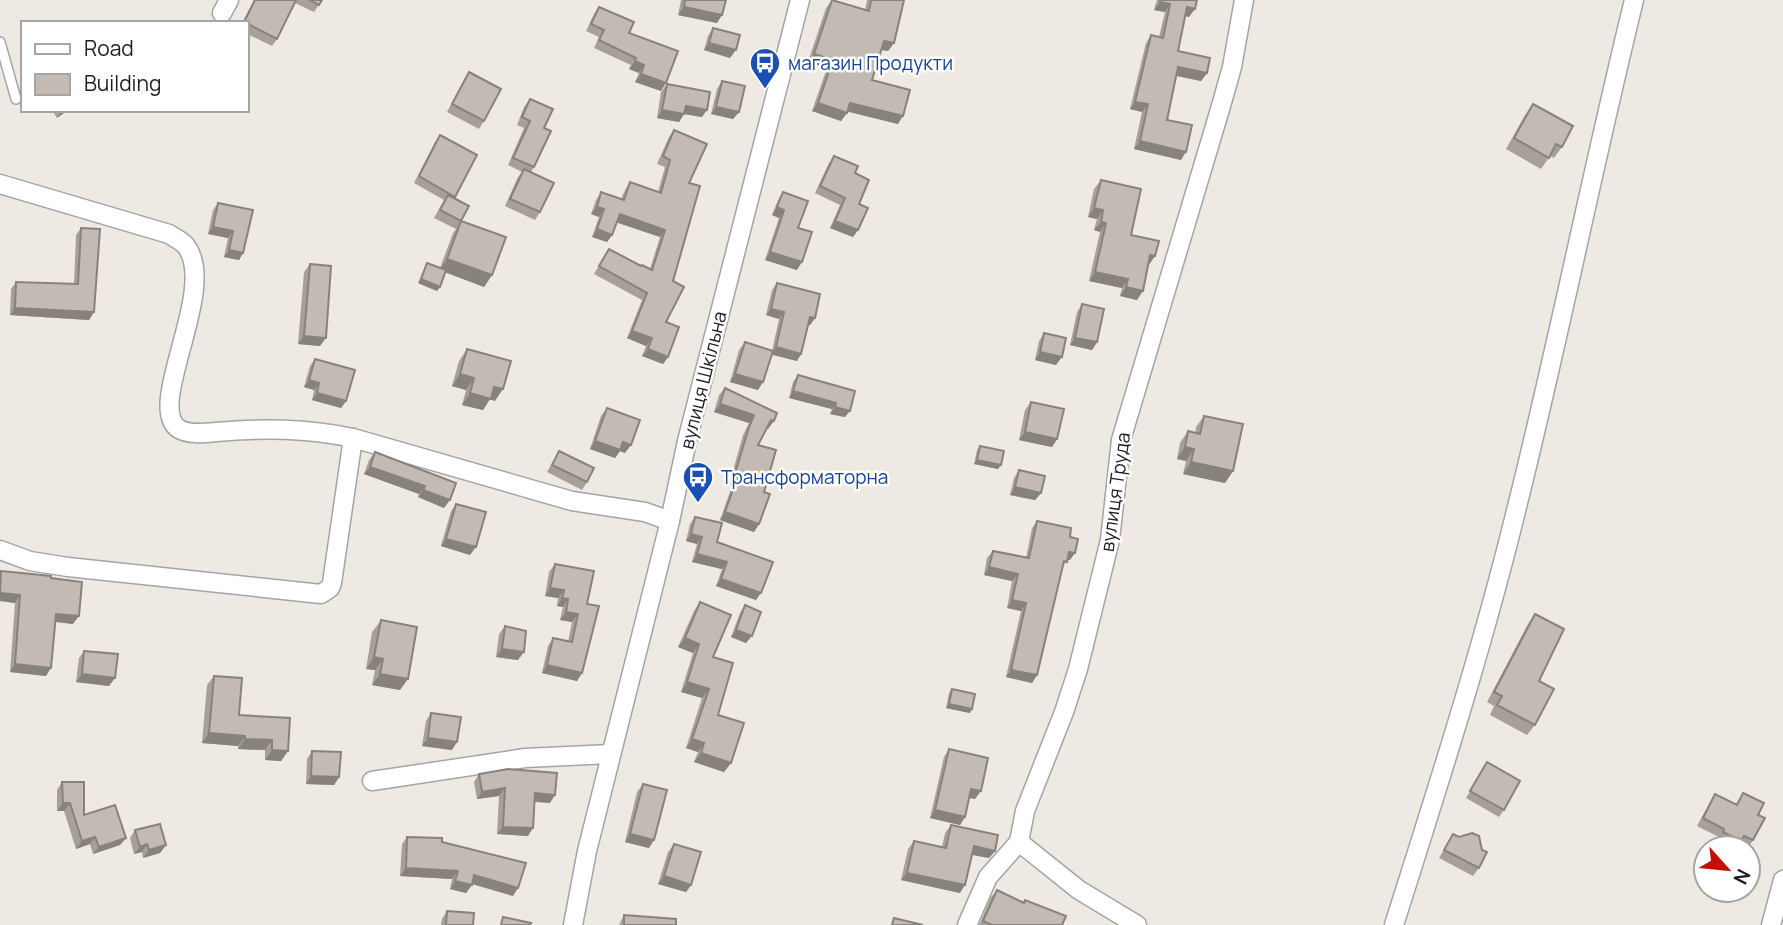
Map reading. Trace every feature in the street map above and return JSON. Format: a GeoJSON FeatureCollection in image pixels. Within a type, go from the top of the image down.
{"type":"FeatureCollection","features":[{"type":"Feature","properties":{"kind":"street","name":"вулиця Шкільна"},"geometry":{"type":"LineString","coordinates":[[573,925],[587,851],[670,521],[687,441],[800,0]]}},
{"type":"Feature","properties":{"kind":"street","name":"вулиця Труда"},"geometry":{"type":"LineString","coordinates":[[1019,842],[1025,811],[1078,669],[1110,540],[1121,440],[1232,67],[1244,0]]}},
{"type":"Feature","properties":{"kind":"street"},"geometry":{"type":"LineString","coordinates":[[1394,925],[1467,692],[1516,515],[1601,132],[1634,0]]}},
{"type":"Feature","properties":{"kind":"street"},"geometry":{"type":"LineString","coordinates":[[0,184],[169,234],[185,243],[193,258],[196,276],[189,320],[171,388],[169,408],[172,422],[180,430],[193,433],[287,428],[319,431],[353,438],[561,498],[645,512],[670,521]]}},
{"type":"Feature","properties":{"kind":"street"},"geometry":{"type":"LineString","coordinates":[[0,550],[30,561],[68,567],[321,594],[330,588],[332,583],[353,438]]}},
{"type":"Feature","properties":{"kind":"street"},"geometry":{"type":"LineString","coordinates":[[372,781],[525,758],[611,754]]}},
{"type":"Feature","properties":{"kind":"street"},"geometry":{"type":"LineString","coordinates":[[967,925],[988,877],[1019,842],[1079,890],[1137,925]]}},
{"type":"Feature","properties":{"kind":"street"},"geometry":{"type":"LineString","coordinates":[[1771,925],[1783,880]]}},
{"type":"Feature","properties":{"kind":"lane"},"geometry":{"type":"LineString","coordinates":[[0,42],[16,99]]}},
{"type":"Feature","properties":{"kind":"building"},"geometry":{"type":"Polygon","coordinates":[[[255,0],[296,0],[277,39],[244,21],[255,0]]]}},
{"type":"Feature","properties":{"kind":"building"},"geometry":{"type":"Polygon","coordinates":[[[685,0],[726,0],[722,15],[684,7],[685,0]]]}},
{"type":"Feature","properties":{"kind":"building"},"geometry":{"type":"Polygon","coordinates":[[[832,0],[869,11],[871,0],[904,0],[894,43],[884,41],[872,80],[910,90],[903,116],[850,103],[847,113],[818,103],[833,60],[814,54],[832,0]]]}},
{"type":"Feature","properties":{"kind":"building"},"geometry":{"type":"Polygon","coordinates":[[[1160,0],[1197,0],[1195,9],[1187,7],[1178,51],[1210,58],[1207,73],[1178,67],[1167,120],[1192,125],[1186,152],[1140,141],[1148,104],[1135,102],[1151,35],[1163,38],[1170,4],[1160,0]]]}},
{"type":"Feature","properties":{"kind":"building"},"geometry":{"type":"Polygon","coordinates":[[[599,7],[634,22],[629,33],[678,51],[666,83],[641,74],[644,65],[635,61],[636,58],[599,40],[604,30],[591,24],[599,7]]]}},
{"type":"Feature","properties":{"kind":"building"},"geometry":{"type":"Polygon","coordinates":[[[713,28],[740,35],[736,50],[709,43],[713,28]]]}},
{"type":"Feature","properties":{"kind":"building"},"geometry":{"type":"Polygon","coordinates":[[[469,72],[501,89],[484,121],[452,104],[469,72]]]}},
{"type":"Feature","properties":{"kind":"building"},"geometry":{"type":"Polygon","coordinates":[[[722,81],[745,86],[739,112],[716,107],[722,81]]]}},
{"type":"Feature","properties":{"kind":"building"},"geometry":{"type":"Polygon","coordinates":[[[667,84],[710,92],[707,110],[686,106],[684,114],[662,110],[667,84]]]}},
{"type":"Feature","properties":{"kind":"building"},"geometry":{"type":"Polygon","coordinates":[[[530,99],[553,109],[544,128],[551,131],[534,167],[513,158],[530,121],[522,117],[530,99]]]}},
{"type":"Feature","properties":{"kind":"building"},"geometry":{"type":"Polygon","coordinates":[[[1533,104],[1573,126],[1562,147],[1556,144],[1549,158],[1514,138],[1533,104]]]}},
{"type":"Feature","properties":{"kind":"building"},"geometry":{"type":"Polygon","coordinates":[[[674,130],[707,144],[689,183],[700,186],[673,281],[684,287],[666,322],[679,327],[668,357],[648,349],[652,338],[632,331],[647,293],[599,266],[609,249],[652,270],[665,230],[620,214],[612,235],[597,229],[604,209],[597,207],[601,192],[624,200],[630,182],[661,193],[670,160],[663,156],[674,130]]]}},
{"type":"Feature","properties":{"kind":"building"},"geometry":{"type":"Polygon","coordinates":[[[440,135],[477,155],[455,197],[419,176],[440,135]]]}},
{"type":"Feature","properties":{"kind":"building"},"geometry":{"type":"Polygon","coordinates":[[[834,156],[858,166],[855,173],[869,180],[859,204],[868,208],[858,230],[835,221],[845,198],[820,186],[834,156]]]}},
{"type":"Feature","properties":{"kind":"building"},"geometry":{"type":"Polygon","coordinates":[[[524,169],[554,183],[540,212],[510,199],[524,169]]]}},
{"type":"Feature","properties":{"kind":"building"},"geometry":{"type":"Polygon","coordinates":[[[1101,180],[1141,189],[1131,235],[1159,241],[1155,256],[1150,255],[1143,291],[1126,287],[1128,279],[1095,272],[1106,223],[1101,222],[1103,210],[1094,208],[1101,180]]]}},
{"type":"Feature","properties":{"kind":"building"},"geometry":{"type":"Polygon","coordinates":[[[783,192],[808,201],[798,228],[812,232],[802,262],[770,252],[784,210],[777,207],[783,192]]]}},
{"type":"Feature","properties":{"kind":"building"},"geometry":{"type":"Polygon","coordinates":[[[448,195],[469,206],[461,221],[440,210],[448,195]]]}},
{"type":"Feature","properties":{"kind":"building"},"geometry":{"type":"Polygon","coordinates":[[[218,203],[253,210],[243,253],[229,250],[233,231],[213,227],[218,203]]]}},
{"type":"Feature","properties":{"kind":"building"},"geometry":{"type":"Polygon","coordinates":[[[461,221],[506,237],[492,275],[447,259],[461,221]]]}},
{"type":"Feature","properties":{"kind":"building"},"geometry":{"type":"Polygon","coordinates":[[[81,228],[100,229],[94,312],[15,308],[16,282],[78,284],[81,228]]]}},
{"type":"Feature","properties":{"kind":"building"},"geometry":{"type":"Polygon","coordinates":[[[427,263],[446,270],[440,287],[421,279],[427,263]]]}},
{"type":"Feature","properties":{"kind":"building"},"geometry":{"type":"Polygon","coordinates":[[[310,264],[331,266],[326,338],[304,336],[310,264]]]}},
{"type":"Feature","properties":{"kind":"building"},"geometry":{"type":"Polygon","coordinates":[[[777,283],[820,294],[815,318],[810,317],[801,354],[776,347],[784,312],[771,309],[777,283]]]}},
{"type":"Feature","properties":{"kind":"building"},"geometry":{"type":"Polygon","coordinates":[[[1082,304],[1104,309],[1097,342],[1075,338],[1082,304]]]}},
{"type":"Feature","properties":{"kind":"building"},"geometry":{"type":"Polygon","coordinates":[[[1044,333],[1066,338],[1062,357],[1040,352],[1044,333]]]}},
{"type":"Feature","properties":{"kind":"building"},"geometry":{"type":"Polygon","coordinates":[[[745,342],[773,351],[763,382],[735,374],[745,342]]]}},
{"type":"Feature","properties":{"kind":"building"},"geometry":{"type":"Polygon","coordinates":[[[467,349],[511,361],[503,389],[494,387],[491,399],[470,393],[474,378],[460,374],[467,349]]]}},
{"type":"Feature","properties":{"kind":"building"},"geometry":{"type":"Polygon","coordinates":[[[315,359],[355,370],[346,401],[317,393],[319,383],[309,380],[315,359]]]}},
{"type":"Feature","properties":{"kind":"building"},"geometry":{"type":"Polygon","coordinates":[[[798,375],[855,391],[850,411],[835,407],[836,403],[793,391],[798,375]]]}},
{"type":"Feature","properties":{"kind":"building"},"geometry":{"type":"Polygon","coordinates":[[[725,388],[777,413],[758,445],[776,450],[764,492],[770,494],[759,524],[725,512],[754,415],[720,404],[725,388]]]}},
{"type":"Feature","properties":{"kind":"building"},"geometry":{"type":"Polygon","coordinates":[[[1031,402],[1064,409],[1057,439],[1025,432],[1031,402]]]}},
{"type":"Feature","properties":{"kind":"building"},"geometry":{"type":"Polygon","coordinates":[[[607,408],[640,420],[631,445],[623,442],[620,450],[595,441],[607,408]]]}},
{"type":"Feature","properties":{"kind":"building"},"geometry":{"type":"Polygon","coordinates":[[[1204,416],[1243,424],[1233,471],[1191,462],[1194,449],[1185,447],[1188,431],[1200,434],[1204,416]]]}},
{"type":"Feature","properties":{"kind":"building"},"geometry":{"type":"Polygon","coordinates":[[[980,446],[1004,451],[1001,465],[977,460],[980,446]]]}},
{"type":"Feature","properties":{"kind":"building"},"geometry":{"type":"Polygon","coordinates":[[[559,451],[594,468],[587,482],[552,465],[559,451]]]}},
{"type":"Feature","properties":{"kind":"building"},"geometry":{"type":"Polygon","coordinates":[[[375,452],[456,483],[450,500],[423,490],[425,486],[370,467],[375,452]]]}},
{"type":"Feature","properties":{"kind":"building"},"geometry":{"type":"Polygon","coordinates":[[[1019,470],[1045,476],[1041,493],[1015,487],[1019,470]]]}},
{"type":"Feature","properties":{"kind":"building"},"geometry":{"type":"Polygon","coordinates":[[[456,504],[486,512],[476,547],[446,539],[456,504]]]}},
{"type":"Feature","properties":{"kind":"building"},"geometry":{"type":"Polygon","coordinates":[[[695,517],[722,523],[717,542],[773,562],[761,593],[721,579],[727,562],[697,554],[702,537],[691,534],[695,517]]]}},
{"type":"Feature","properties":{"kind":"building"},"geometry":{"type":"Polygon","coordinates":[[[1037,521],[1071,528],[1070,537],[1078,539],[1075,553],[1069,552],[1067,562],[1064,561],[1037,675],[1011,670],[1026,603],[1012,600],[1018,574],[989,567],[993,551],[1029,558],[1037,521]]]}},
{"type":"Feature","properties":{"kind":"building"},"geometry":{"type":"Polygon","coordinates":[[[555,564],[594,571],[587,604],[599,606],[582,673],[547,665],[553,638],[572,642],[578,614],[566,612],[568,599],[562,598],[564,590],[550,588],[555,564]]]}},
{"type":"Feature","properties":{"kind":"building"},"geometry":{"type":"Polygon","coordinates":[[[1,571],[82,582],[79,616],[56,614],[51,668],[15,664],[20,595],[0,593],[1,571]]]}},
{"type":"Feature","properties":{"kind":"building"},"geometry":{"type":"Polygon","coordinates":[[[700,602],[731,615],[713,657],[733,663],[718,715],[744,723],[731,763],[701,753],[704,743],[692,739],[709,689],[687,682],[699,644],[685,638],[700,602]]]}},
{"type":"Feature","properties":{"kind":"building"},"geometry":{"type":"Polygon","coordinates":[[[745,605],[761,612],[752,636],[736,630],[745,605]]]}},
{"type":"Feature","properties":{"kind":"building"},"geometry":{"type":"Polygon","coordinates":[[[1535,614],[1564,629],[1539,681],[1554,689],[1535,725],[1497,705],[1502,696],[1494,692],[1535,614]]]}},
{"type":"Feature","properties":{"kind":"building"},"geometry":{"type":"Polygon","coordinates":[[[381,620],[417,627],[408,679],[380,674],[383,659],[374,657],[381,620]]]}},
{"type":"Feature","properties":{"kind":"building"},"geometry":{"type":"Polygon","coordinates":[[[505,626],[526,631],[524,652],[502,649],[505,626]]]}},
{"type":"Feature","properties":{"kind":"building"},"geometry":{"type":"Polygon","coordinates":[[[84,651],[118,654],[115,678],[82,674],[84,651]]]}},
{"type":"Feature","properties":{"kind":"building"},"geometry":{"type":"Polygon","coordinates":[[[214,676],[242,678],[239,715],[290,718],[288,751],[272,750],[272,740],[209,733],[214,676]]]}},
{"type":"Feature","properties":{"kind":"building"},"geometry":{"type":"Polygon","coordinates":[[[952,689],[975,694],[972,709],[949,704],[952,689]]]}},
{"type":"Feature","properties":{"kind":"building"},"geometry":{"type":"Polygon","coordinates":[[[431,713],[461,717],[457,742],[428,738],[431,713]]]}},
{"type":"Feature","properties":{"kind":"building"},"geometry":{"type":"Polygon","coordinates":[[[949,749],[988,758],[981,791],[971,789],[965,817],[935,810],[949,749]]]}},
{"type":"Feature","properties":{"kind":"building"},"geometry":{"type":"Polygon","coordinates":[[[312,751],[341,752],[339,777],[311,776],[312,751]]]}},
{"type":"Feature","properties":{"kind":"building"},"geometry":{"type":"Polygon","coordinates":[[[1487,762],[1520,781],[1504,810],[1470,791],[1487,762]]]}},
{"type":"Feature","properties":{"kind":"building"},"geometry":{"type":"Polygon","coordinates":[[[508,769],[557,773],[555,795],[535,793],[533,828],[503,827],[505,788],[482,792],[479,774],[508,769]]]}},
{"type":"Feature","properties":{"kind":"building"},"geometry":{"type":"Polygon","coordinates":[[[62,782],[84,782],[84,815],[115,805],[126,838],[99,847],[95,837],[82,841],[70,803],[63,803],[62,782]]]}},
{"type":"Feature","properties":{"kind":"building"},"geometry":{"type":"Polygon","coordinates":[[[643,784],[667,790],[654,840],[630,834],[643,784]]]}},
{"type":"Feature","properties":{"kind":"building"},"geometry":{"type":"Polygon","coordinates":[[[1743,793],[1764,803],[1758,815],[1765,818],[1756,834],[1727,834],[1723,832],[1724,829],[1703,818],[1715,794],[1737,805],[1743,793]]]}},
{"type":"Feature","properties":{"kind":"building"},"geometry":{"type":"Polygon","coordinates":[[[160,824],[166,845],[149,850],[147,844],[140,847],[135,830],[160,824]]]}},
{"type":"Feature","properties":{"kind":"building"},"geometry":{"type":"Polygon","coordinates":[[[951,825],[998,835],[995,851],[974,846],[965,885],[907,873],[914,841],[946,848],[951,825]]]}},
{"type":"Feature","properties":{"kind":"building"},"geometry":{"type":"Polygon","coordinates":[[[1472,833],[1479,836],[1482,850],[1487,852],[1479,868],[1444,850],[1453,834],[1459,837],[1472,833]]]}},
{"type":"Feature","properties":{"kind":"building"},"geometry":{"type":"Polygon","coordinates":[[[407,837],[442,838],[442,842],[526,863],[518,888],[474,875],[472,885],[455,881],[458,871],[406,868],[407,837]]]}},
{"type":"Feature","properties":{"kind":"building"},"geometry":{"type":"Polygon","coordinates":[[[674,844],[701,852],[691,885],[664,876],[674,844]]]}},
{"type":"Feature","properties":{"kind":"building"},"geometry":{"type":"Polygon","coordinates":[[[997,890],[1024,903],[1025,900],[1066,916],[1062,925],[992,925],[983,921],[997,890]]]}},
{"type":"Feature","properties":{"kind":"building"},"geometry":{"type":"Polygon","coordinates":[[[447,911],[474,913],[473,925],[446,925],[447,911]]]}},
{"type":"Feature","properties":{"kind":"building"},"geometry":{"type":"Polygon","coordinates":[[[624,915],[676,919],[676,925],[624,925],[624,915]]]}},
{"type":"Feature","properties":{"kind":"building"},"geometry":{"type":"Polygon","coordinates":[[[503,917],[531,923],[501,925],[503,917]]]}},
{"type":"Feature","properties":{"kind":"building"},"geometry":{"type":"Polygon","coordinates":[[[894,918],[923,925],[892,925],[894,918]]]}},
{"type":"Feature","properties":{"kind":"place","name":"магазин Продукти"},"geometry":{"type":"Point","coordinates":[765,90]}},
{"type":"Feature","properties":{"kind":"place","name":"Трансформаторна"},"geometry":{"type":"Point","coordinates":[698,504]}}]}
